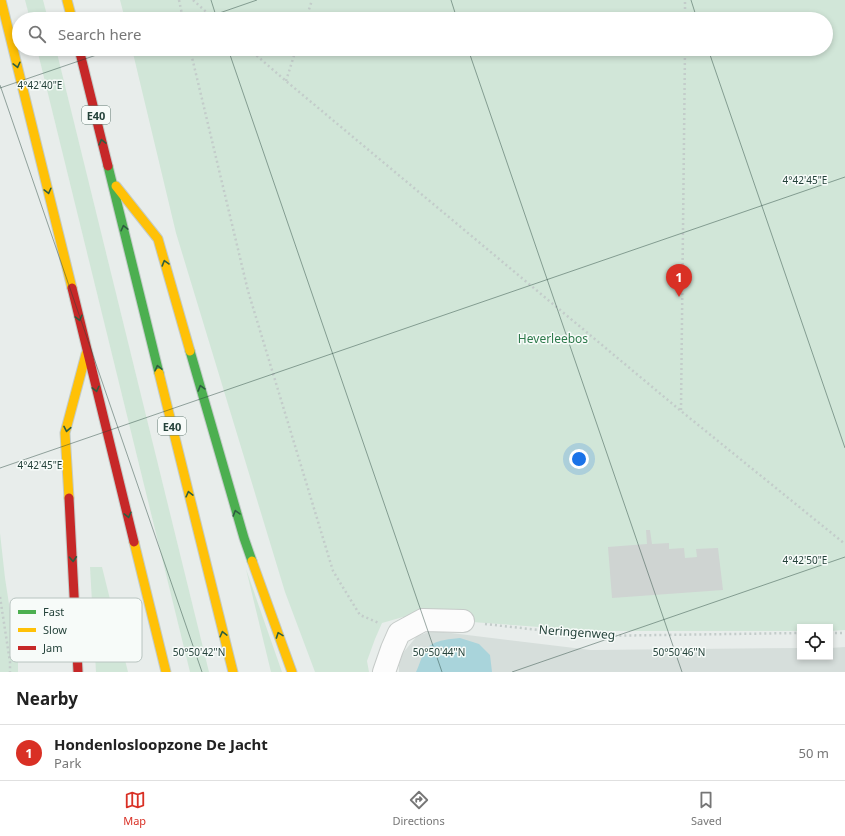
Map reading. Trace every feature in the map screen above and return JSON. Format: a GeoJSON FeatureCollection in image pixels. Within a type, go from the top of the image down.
{"type":"FeatureCollection","features":[{"type":"Feature","properties":{"kind":"highway"},"geometry":{"type":"LineString","coordinates":[[1,0],[12,45]]}},
{"type":"Feature","properties":{"kind":"highway"},"geometry":{"type":"LineString","coordinates":[[67,0],[70,12]]}},
{"type":"Feature","properties":{"kind":"highway"},"geometry":{"type":"LineString","coordinates":[[15,56],[166,672]]}},
{"type":"Feature","properties":{"kind":"highway","name":"E40"},"geometry":{"type":"LineString","coordinates":[[82,56],[233,672]]}},
{"type":"Feature","properties":{"kind":"highway"},"geometry":{"type":"LineString","coordinates":[[112,180],[158,238],[244,538],[292,672]]}},
{"type":"Feature","properties":{"kind":"highway"},"geometry":{"type":"LineString","coordinates":[[74,598],[65,434],[87,351]]}},
{"type":"Feature","properties":{"kind":"highway"},"geometry":{"type":"LineString","coordinates":[[77,662],[78,672]]}},
{"type":"Feature","properties":{"kind":"street"},"geometry":{"type":"LineString","coordinates":[[384,672],[399,633],[423,620],[463,621]]}},
{"type":"Feature","properties":{"kind":"path"},"geometry":{"type":"LineString","coordinates":[[178,0],[181,12]]}},
{"type":"Feature","properties":{"kind":"path"},"geometry":{"type":"LineString","coordinates":[[193,0],[206,12]]}},
{"type":"Feature","properties":{"kind":"path"},"geometry":{"type":"LineString","coordinates":[[308,12],[312,0]]}},
{"type":"Feature","properties":{"kind":"path"},"geometry":{"type":"LineString","coordinates":[[685,0],[685,12]]}},
{"type":"Feature","properties":{"kind":"path"},"geometry":{"type":"LineString","coordinates":[[192,56],[248,291],[333,571],[360,615],[399,633]]}},
{"type":"Feature","properties":{"kind":"path"},"geometry":{"type":"LineString","coordinates":[[256,56],[681,411],[845,544]]}},
{"type":"Feature","properties":{"kind":"path"},"geometry":{"type":"LineString","coordinates":[[286,81],[294,56]]}},
{"type":"Feature","properties":{"kind":"path"},"geometry":{"type":"LineString","coordinates":[[681,411],[685,56]]}},
{"type":"Feature","properties":{"kind":"path"},"geometry":{"type":"LineString","coordinates":[[0,597],[10,662],[10,672]]}},
{"type":"Feature","properties":{"kind":"path","name":"Neringenweg"},"geometry":{"type":"LineString","coordinates":[[463,621],[593,636],[797,633]]}},
{"type":"Feature","properties":{"kind":"path"},"geometry":{"type":"LineString","coordinates":[[833,633],[845,632]]}},
{"type":"Feature","properties":{"kind":"shaded area"},"geometry":{"type":"Polygon","coordinates":[[[429,632],[443,632],[591,650],[797,648],[797,660],[833,660],[833,648],[845,647],[845,672],[399,672],[402,654],[417,636],[429,632]]]}},
{"type":"Feature","properties":{"kind":"green space"},"geometry":{"type":"Polygon","coordinates":[[[25,0],[43,0],[46,12],[28,12],[25,0]]]}},
{"type":"Feature","properties":{"kind":"green space","name":"Heverleebos"},"geometry":{"type":"Polygon","coordinates":[[[120,0],[845,0],[845,630],[833,631],[833,624],[797,624],[797,631],[594,631],[403,617],[382,623],[367,661],[369,672],[315,672],[285,592],[176,233],[134,56],[833,56],[833,12],[123,12],[120,0]]]}},
{"type":"Feature","properties":{"kind":"green space"},"geometry":{"type":"Polygon","coordinates":[[[39,56],[58,56],[209,672],[190,672],[39,56]]]}},
{"type":"Feature","properties":{"kind":"green space"},"geometry":{"type":"Polygon","coordinates":[[[0,533],[10,611],[10,662],[18,662],[18,672],[0,672],[0,533]]]}},
{"type":"Feature","properties":{"kind":"green space"},"geometry":{"type":"Polygon","coordinates":[[[90,567],[102,567],[110,598],[92,598],[90,567]]]}},
{"type":"Feature","properties":{"kind":"green space"},"geometry":{"type":"Polygon","coordinates":[[[246,569],[282,672],[271,672],[246,569]]]}},
{"type":"Feature","properties":{"kind":"green space"},"geometry":{"type":"Polygon","coordinates":[[[95,662],[126,662],[128,672],[96,672],[95,662]]]}},
{"type":"Feature","properties":{"kind":"water"},"geometry":{"type":"Polygon","coordinates":[[[460,638],[479,644],[490,655],[492,672],[416,672],[428,647],[436,642],[460,638]]]}},
{"type":"Feature","properties":{"kind":"building"},"geometry":{"type":"Polygon","coordinates":[[[646,530],[650,530],[652,544],[669,543],[669,549],[684,548],[685,558],[697,557],[696,549],[718,548],[723,590],[612,598],[608,547],[647,544],[646,530]]]}},
{"type":"Feature","properties":{"kind":"traffic: fast"},"geometry":{"type":"LineString","coordinates":[[108,166],[159,373]]}},
{"type":"Feature","properties":{"kind":"traffic: fast"},"geometry":{"type":"LineString","coordinates":[[190,351],[252,561]]}},
{"type":"Feature","properties":{"kind":"traffic: slow"},"geometry":{"type":"LineString","coordinates":[[1,0],[12,45]]}},
{"type":"Feature","properties":{"kind":"traffic: slow"},"geometry":{"type":"LineString","coordinates":[[67,0],[70,12]]}},
{"type":"Feature","properties":{"kind":"traffic: slow"},"geometry":{"type":"LineString","coordinates":[[15,56],[72,288]]}},
{"type":"Feature","properties":{"kind":"traffic: slow"},"geometry":{"type":"LineString","coordinates":[[116,186],[158,239],[190,351]]}},
{"type":"Feature","properties":{"kind":"traffic: slow"},"geometry":{"type":"LineString","coordinates":[[69,498],[65,433],[86,354]]}},
{"type":"Feature","properties":{"kind":"traffic: slow"},"geometry":{"type":"LineString","coordinates":[[159,373],[233,672]]}},
{"type":"Feature","properties":{"kind":"traffic: slow"},"geometry":{"type":"LineString","coordinates":[[134,542],[166,672]]}},
{"type":"Feature","properties":{"kind":"traffic: slow"},"geometry":{"type":"LineString","coordinates":[[252,561],[292,672]]}},
{"type":"Feature","properties":{"kind":"traffic: jam"},"geometry":{"type":"LineString","coordinates":[[81,56],[108,166]]}},
{"type":"Feature","properties":{"kind":"traffic: jam"},"geometry":{"type":"LineString","coordinates":[[72,288],[134,542]]}},
{"type":"Feature","properties":{"kind":"traffic: jam"},"geometry":{"type":"LineString","coordinates":[[69,498],[74,598]]}},
{"type":"Feature","properties":{"kind":"traffic: jam"},"geometry":{"type":"LineString","coordinates":[[77,662],[78,672]]}},
{"type":"Feature","properties":{"kind":"place","name":"Hondenlosloopzone De Jacht"},"geometry":{"type":"Point","coordinates":[679,297]}}]}
